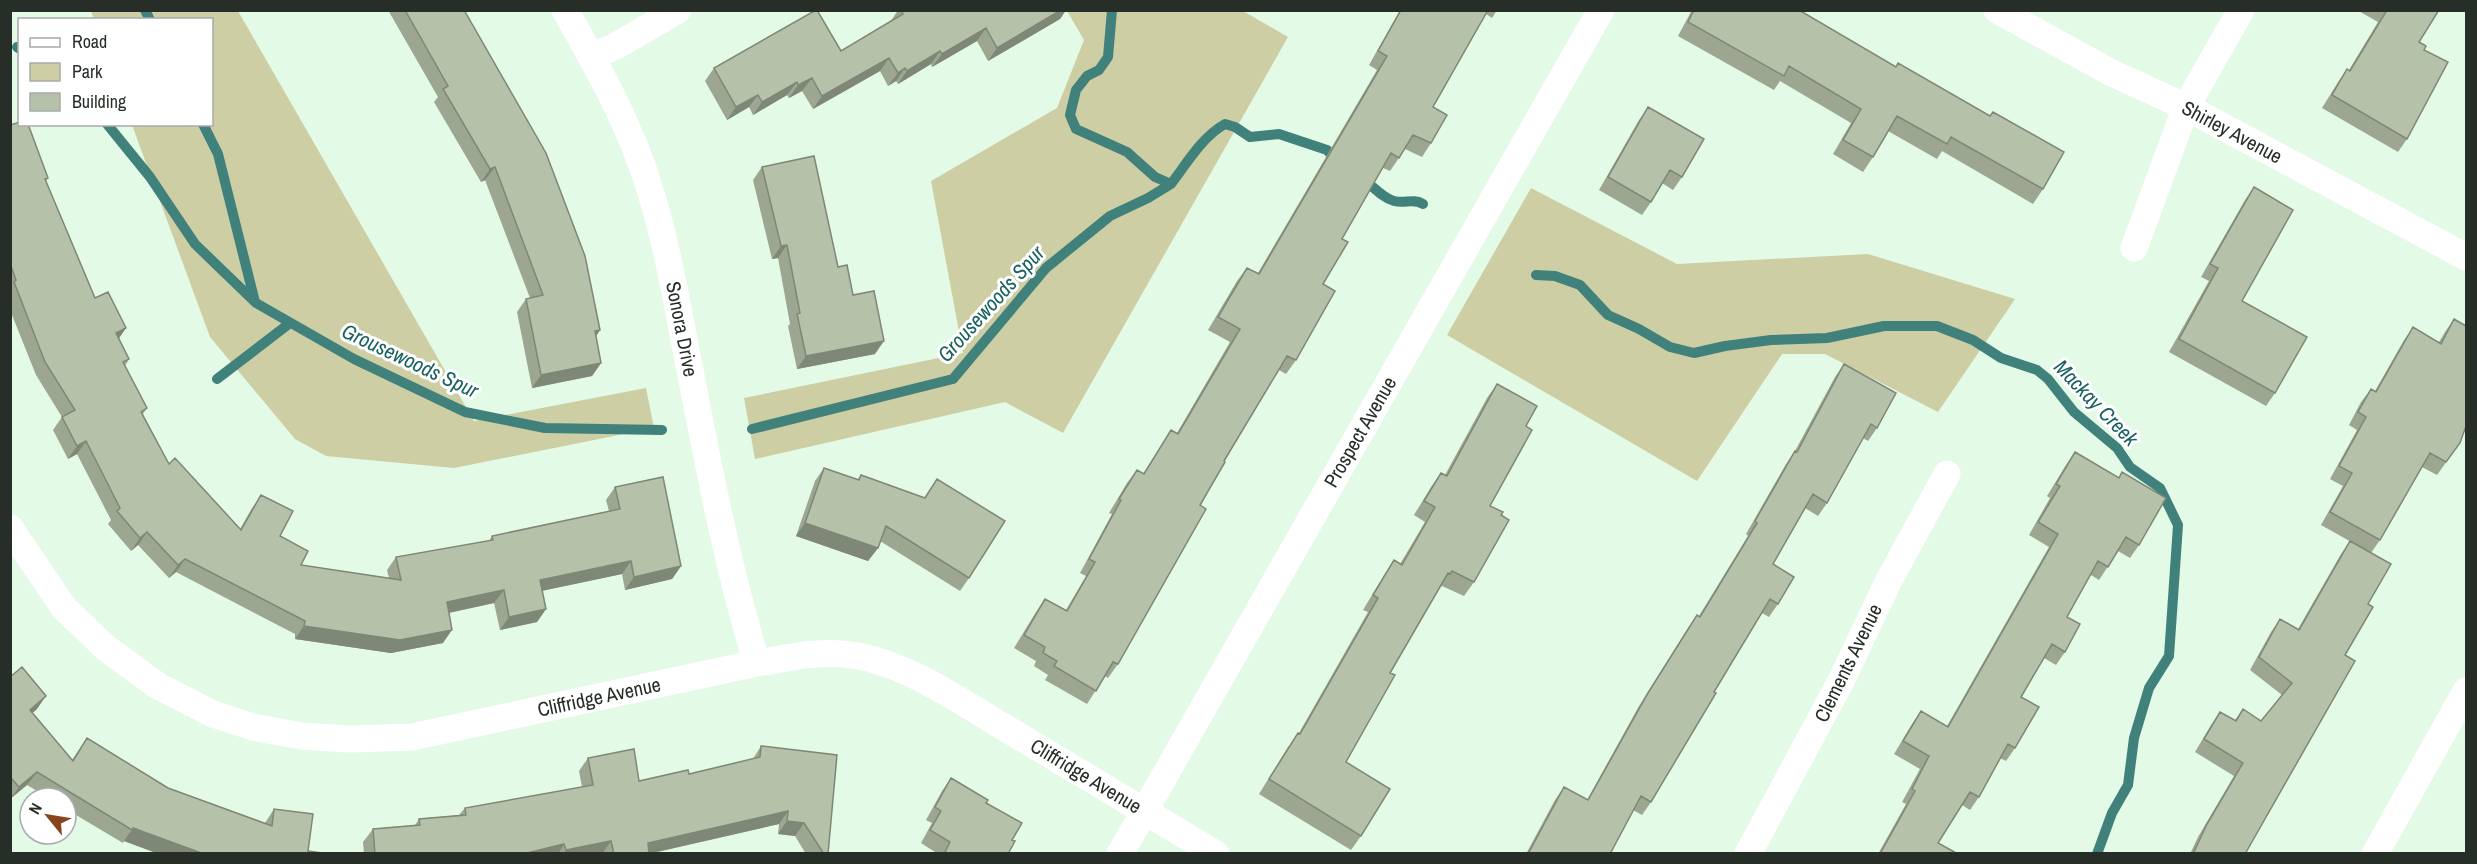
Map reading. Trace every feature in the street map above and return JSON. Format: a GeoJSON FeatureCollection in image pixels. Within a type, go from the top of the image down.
{"type":"FeatureCollection","features":[{"type":"Feature","properties":{"kind":"street","name":"Sonora Drive"},"geometry":{"type":"LineString","coordinates":[[565,10],[624,122],[650,190],[670,269],[706,453],[746,629],[757,663]]}},
{"type":"Feature","properties":{"kind":"street"},"geometry":{"type":"LineString","coordinates":[[591,57],[616,46],[678,10]]}},
{"type":"Feature","properties":{"kind":"street","name":"Prospect Avenue"},"geometry":{"type":"LineString","coordinates":[[1120,854],[1601,10]]}},
{"type":"Feature","properties":{"kind":"street","name":"Shirley Avenue"},"geometry":{"type":"LineString","coordinates":[[1996,10],[2112,73],[2186,107],[2466,257]]}},
{"type":"Feature","properties":{"kind":"street"},"geometry":{"type":"LineString","coordinates":[[2133,248],[2186,107],[2241,10]]}},
{"type":"Feature","properties":{"kind":"street","name":"Clements Avenue"},"geometry":{"type":"LineString","coordinates":[[1748,854],[1841,681],[1889,580],[1947,474]]}},
{"type":"Feature","properties":{"kind":"street","name":"Cliffridge Avenue"},"geometry":{"type":"LineString","coordinates":[[10,528],[64,608],[106,648],[158,686],[213,714],[253,727],[301,736],[351,740],[412,737],[757,663],[833,652],[876,660],[950,696],[1216,854]]}},
{"type":"Feature","properties":{"kind":"street"},"geometry":{"type":"LineString","coordinates":[[2375,854],[2466,690]]}},
{"type":"Feature","properties":{"kind":"green space"},"geometry":{"type":"Polygon","coordinates":[[[91,11],[238,11],[474,421],[646,388],[654,428],[454,468],[326,456],[295,439],[210,337],[132,126],[213,126],[213,18],[94,18],[91,11]]]}},
{"type":"Feature","properties":{"kind":"green space"},"geometry":{"type":"Polygon","coordinates":[[[1067,11],[1243,11],[1288,37],[1063,433],[1005,402],[755,459],[744,398],[963,353],[931,181],[1057,108],[1084,40],[1067,11]]]}},
{"type":"Feature","properties":{"kind":"green space"},"geometry":{"type":"Polygon","coordinates":[[[1531,188],[1677,264],[1868,254],[2015,299],[1938,412],[1825,354],[1782,354],[1697,481],[1447,335],[1531,188]]]}},
{"type":"Feature","properties":{"kind":"building"},"geometry":{"type":"Polygon","coordinates":[[[405,10],[464,10],[546,153],[585,256],[600,330],[595,331],[601,363],[541,375],[526,299],[543,295],[495,167],[490,169],[443,89],[448,86],[405,10]]]}},
{"type":"Feature","properties":{"kind":"building"},"geometry":{"type":"Polygon","coordinates":[[[816,10],[841,51],[903,14],[901,10],[1061,10],[997,48],[986,28],[942,54],[940,51],[907,71],[905,68],[898,73],[889,58],[822,96],[812,78],[798,85],[797,82],[762,102],[758,95],[736,107],[714,68],[816,10]]]}},
{"type":"Feature","properties":{"kind":"building"},"geometry":{"type":"Polygon","coordinates":[[[1401,10],[1488,10],[1433,107],[1447,115],[1431,143],[1413,135],[1399,158],[1391,153],[1342,239],[1348,242],[1323,284],[1335,291],[1296,360],[1287,356],[1224,461],[1200,505],[1206,509],[1118,664],[1113,662],[1096,691],[1054,666],[1057,661],[1043,653],[1045,647],[1024,635],[1045,599],[1067,611],[1095,562],[1089,559],[1121,500],[1119,499],[1137,470],[1144,474],[1171,430],[1178,434],[1240,329],[1218,317],[1247,268],[1259,274],[1387,56],[1378,51],[1401,10]]]}},
{"type":"Feature","properties":{"kind":"building"},"geometry":{"type":"Polygon","coordinates":[[[1694,10],[1799,10],[1896,67],[1898,63],[1990,116],[1993,112],[2064,152],[2043,189],[1951,137],[1947,144],[1897,116],[1873,157],[1843,140],[1861,109],[1789,66],[1784,76],[1688,22],[1694,10]]]}},
{"type":"Feature","properties":{"kind":"building"},"geometry":{"type":"Polygon","coordinates":[[[2387,10],[2439,10],[2419,42],[2426,46],[2424,50],[2448,62],[2407,139],[2332,95],[2347,69],[2350,71],[2387,10]]]}},
{"type":"Feature","properties":{"kind":"building"},"geometry":{"type":"Polygon","coordinates":[[[1648,107],[1704,139],[1682,177],[1670,170],[1651,202],[1608,177],[1648,107]]]}},
{"type":"Feature","properties":{"kind":"building"},"geometry":{"type":"Polygon","coordinates":[[[18,123],[18,126],[29,126],[48,178],[45,179],[95,298],[108,292],[126,328],[116,333],[129,359],[123,362],[147,408],[141,412],[169,464],[175,458],[241,530],[261,495],[293,511],[280,536],[308,551],[301,565],[401,580],[396,557],[493,540],[492,536],[620,509],[615,487],[663,477],[681,566],[634,577],[631,561],[540,580],[546,609],[509,617],[504,590],[447,602],[452,630],[400,640],[304,626],[305,621],[185,559],[178,565],[147,532],[140,538],[117,511],[120,508],[86,441],[77,446],[62,417],[75,410],[45,362],[14,282],[16,280],[10,263],[10,125],[18,123]]]}},
{"type":"Feature","properties":{"kind":"building"},"geometry":{"type":"Polygon","coordinates":[[[814,156],[838,267],[847,265],[853,295],[874,291],[884,341],[806,356],[787,245],[781,246],[762,167],[814,156]]]}},
{"type":"Feature","properties":{"kind":"building"},"geometry":{"type":"Polygon","coordinates":[[[2254,187],[2293,210],[2242,301],[2307,337],[2275,393],[2179,339],[2218,268],[2210,264],[2254,187]]]}},
{"type":"Feature","properties":{"kind":"building"},"geometry":{"type":"Polygon","coordinates":[[[2454,319],[2466,326],[2466,426],[2460,443],[2446,462],[2430,453],[2380,540],[2330,512],[2352,473],[2339,466],[2366,417],[2358,412],[2371,389],[2376,392],[2413,327],[2441,344],[2454,319]]]}},
{"type":"Feature","properties":{"kind":"building"},"geometry":{"type":"Polygon","coordinates":[[[1844,364],[1896,393],[1877,428],[1871,424],[1827,503],[1813,494],[1773,564],[1794,577],[1778,604],[1770,599],[1651,802],[1641,796],[1610,854],[1528,854],[1564,787],[1588,800],[1648,693],[1697,615],[1700,617],[1757,523],[1755,521],[1795,451],[1797,452],[1844,364]]]}},
{"type":"Feature","properties":{"kind":"building"},"geometry":{"type":"Polygon","coordinates":[[[1497,384],[1537,406],[1526,426],[1532,430],[1490,506],[1503,512],[1501,515],[1509,520],[1474,582],[1452,571],[1448,573],[1390,673],[1395,675],[1346,762],[1390,789],[1361,836],[1269,779],[1298,733],[1300,734],[1378,598],[1373,595],[1394,560],[1402,565],[1435,507],[1424,501],[1441,473],[1447,476],[1497,384]]]}},
{"type":"Feature","properties":{"kind":"building"},"geometry":{"type":"Polygon","coordinates":[[[2075,452],[2119,478],[2122,472],[2166,498],[2139,545],[2126,537],[2108,567],[2098,561],[2067,617],[2080,624],[2065,652],[2052,644],[2021,697],[2039,707],[2015,748],[2008,744],[1979,797],[1970,792],[1938,843],[1958,854],[1880,854],[1915,791],[1912,789],[1929,756],[1903,741],[1921,711],[1948,727],[2058,534],[2038,522],[2060,486],[2056,484],[2075,452]]]}},
{"type":"Feature","properties":{"kind":"building"},"geometry":{"type":"Polygon","coordinates":[[[824,468],[859,480],[861,475],[925,498],[937,479],[1005,521],[969,578],[886,526],[878,548],[805,523],[824,468]]]}},
{"type":"Feature","properties":{"kind":"building"},"geometry":{"type":"Polygon","coordinates":[[[2350,541],[2391,564],[2368,604],[2373,607],[2345,655],[2355,661],[2245,854],[2193,854],[2207,824],[2243,763],[2204,739],[2220,712],[2236,721],[2243,709],[2261,721],[2292,683],[2259,657],[2280,619],[2299,630],[2350,541]]]}},
{"type":"Feature","properties":{"kind":"building"},"geometry":{"type":"Polygon","coordinates":[[[22,667],[46,696],[30,710],[73,761],[87,738],[168,788],[272,826],[274,809],[313,814],[308,851],[329,854],[204,854],[133,828],[132,830],[78,797],[78,786],[60,786],[37,772],[18,786],[10,777],[10,677],[22,667]]]}},
{"type":"Feature","properties":{"kind":"building"},"geometry":{"type":"Polygon","coordinates":[[[761,746],[837,755],[828,854],[824,854],[804,823],[787,821],[788,811],[648,843],[649,854],[614,854],[611,841],[566,850],[564,844],[523,854],[375,854],[373,829],[420,825],[419,819],[466,815],[465,808],[593,785],[588,758],[634,749],[639,781],[688,770],[689,774],[760,757],[761,746]]]}},
{"type":"Feature","properties":{"kind":"building"},"geometry":{"type":"Polygon","coordinates":[[[951,778],[988,800],[986,803],[1022,823],[1012,840],[1015,841],[1008,854],[944,854],[950,842],[930,830],[941,811],[935,807],[951,778]]]}},
{"type":"Feature","properties":{"kind":"waterway"},"geometry":{"type":"LineString","coordinates":[[145,10],[149,18]]}},
{"type":"Feature","properties":{"kind":"waterway","name":"Mackay Creek"},"geometry":{"type":"LineString","coordinates":[[1112,10],[1108,57],[1099,70],[1087,76],[1076,90],[1070,115],[1076,129],[1127,152],[1155,177],[1171,184],[1202,143],[1225,124],[1235,127],[1250,137],[1279,134],[1327,150],[1339,163]]}},
{"type":"Feature","properties":{"kind":"waterway","name":"Grousewoods Spur"},"geometry":{"type":"LineString","coordinates":[[109,126],[150,177],[195,244],[256,303],[354,359],[465,412],[545,428],[662,430]]}},
{"type":"Feature","properties":{"kind":"waterway"},"geometry":{"type":"LineString","coordinates":[[204,126],[218,154],[255,302]]}},
{"type":"Feature","properties":{"kind":"waterway","name":"Mackay Creek"},"geometry":{"type":"LineString","coordinates":[[1362,178],[1390,199],[1398,202],[1416,201],[1423,204]]}},
{"type":"Feature","properties":{"kind":"waterway","name":"Grousewoods Spur"},"geometry":{"type":"LineString","coordinates":[[752,429],[953,379],[1046,268],[1110,216],[1171,184]]}},
{"type":"Feature","properties":{"kind":"waterway","name":"Mackay Creek"},"geometry":{"type":"LineString","coordinates":[[1536,275],[1555,276],[1580,285],[1608,315],[1670,347],[1694,353],[1771,340],[1827,338],[1884,326],[1937,326],[1973,340],[2001,358],[2037,370],[2048,379],[2074,412],[2117,448],[2130,467],[2160,488],[2178,525],[2169,656],[2149,688],[2134,738],[2128,785],[2112,813],[2097,854]]}},
{"type":"Feature","properties":{"kind":"waterway"},"geometry":{"type":"LineString","coordinates":[[217,379],[290,323]]}}]}
